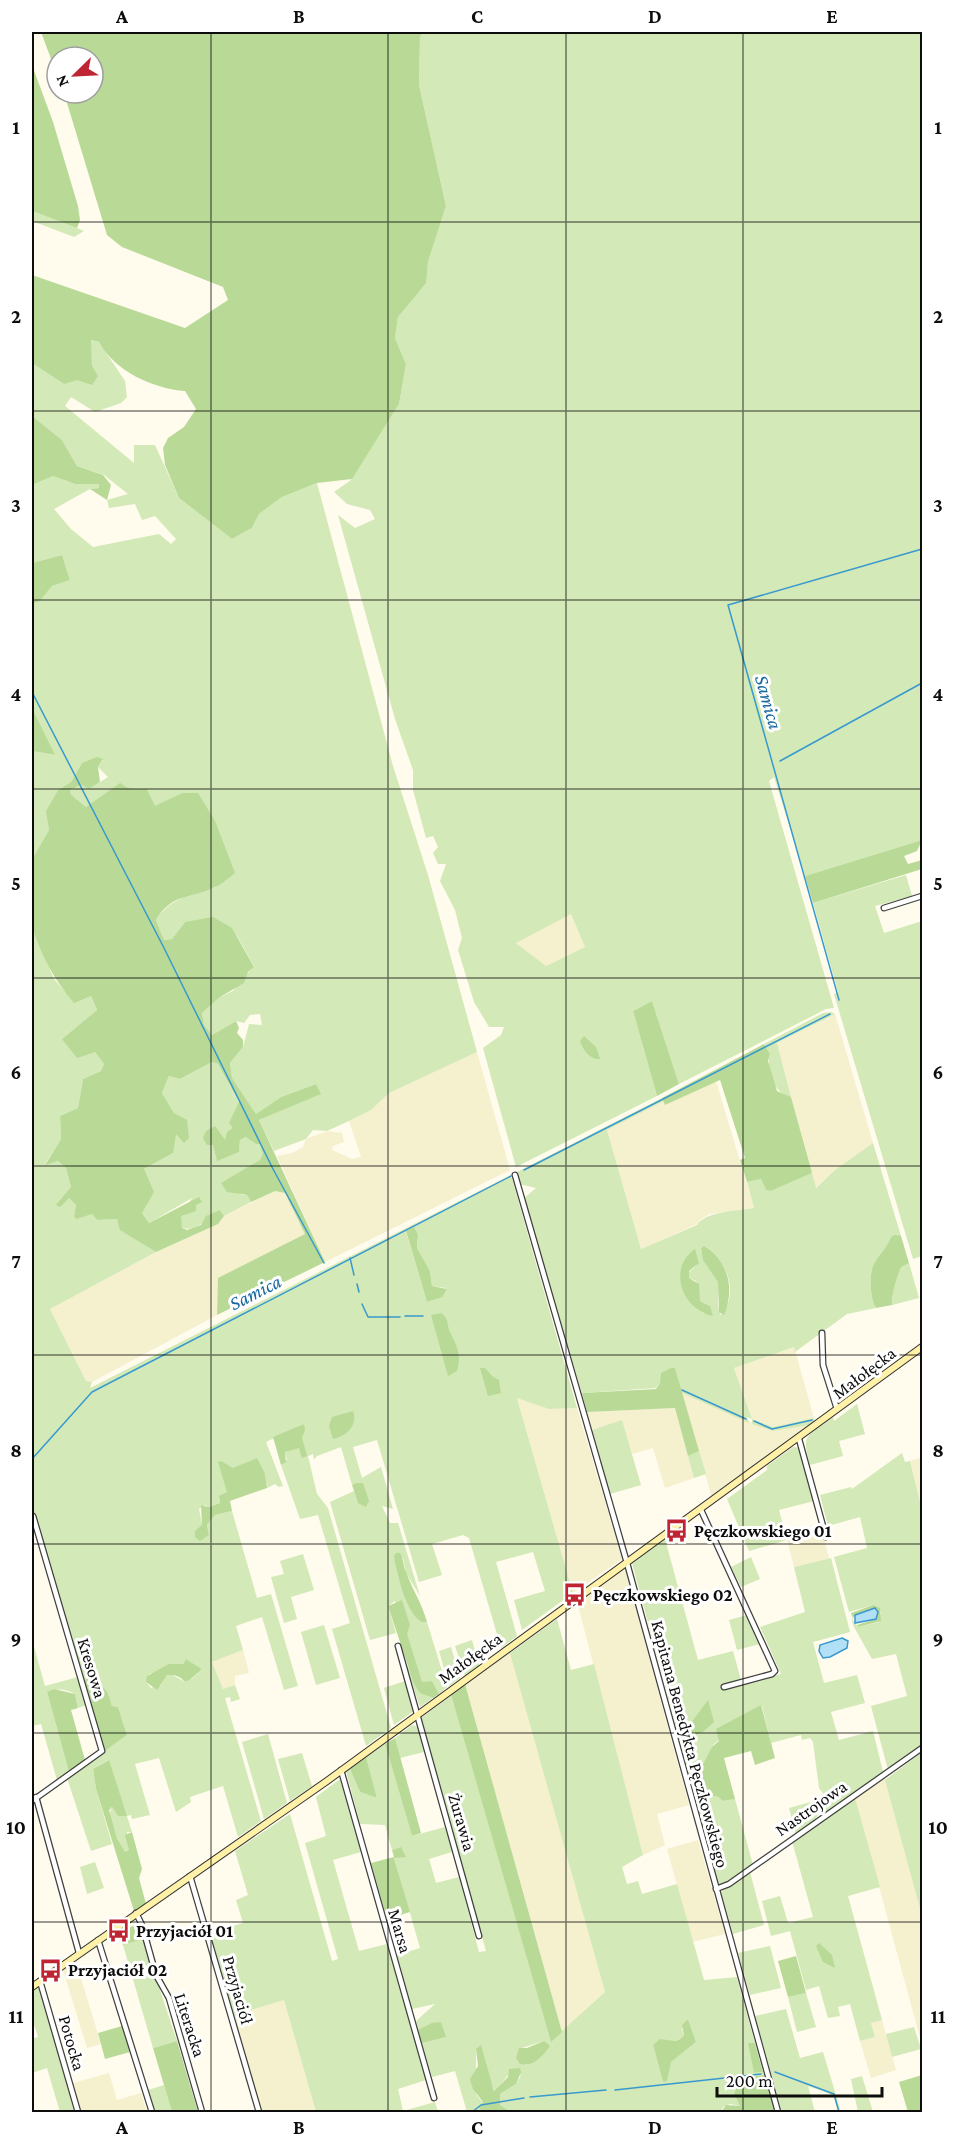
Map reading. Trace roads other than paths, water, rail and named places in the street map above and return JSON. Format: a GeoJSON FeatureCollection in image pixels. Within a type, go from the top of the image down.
{"type":"FeatureCollection","features":[{"type":"Feature","properties":{"kind":"street"},"geometry":{"type":"LineString","coordinates":[[884,908],[922,896]]}},
{"type":"Feature","properties":{"kind":"street","name":"Kapitana Benedykta Pęczkowskiego"},"geometry":{"type":"LineString","coordinates":[[515,1175],[627,1563],[778,2112]]}},
{"type":"Feature","properties":{"kind":"street"},"geometry":{"type":"LineString","coordinates":[[822,1333],[823,1365],[838,1411]]}},
{"type":"Feature","properties":{"kind":"street","name":"Małołęcka"},"geometry":{"type":"LineString","coordinates":[[32,1987],[418,1715],[838,1411],[922,1347]]}},
{"type":"Feature","properties":{"kind":"street"},"geometry":{"type":"LineString","coordinates":[[799,1439],[826,1537]]}},
{"type":"Feature","properties":{"kind":"street"},"geometry":{"type":"LineString","coordinates":[[701,1510],[775,1671],[772,1674],[724,1687]]}},
{"type":"Feature","properties":{"kind":"street","name":"Kresowa"},"geometry":{"type":"LineString","coordinates":[[33,1516],[102,1748],[99,1754],[34,1799],[79,1953]]}},
{"type":"Feature","properties":{"kind":"street","name":"Żurawia"},"geometry":{"type":"LineString","coordinates":[[398,1646],[479,1936]]}},
{"type":"Feature","properties":{"kind":"street","name":"Nastrojowa"},"geometry":{"type":"LineString","coordinates":[[716,1889],[729,1884],[922,1748]]}},
{"type":"Feature","properties":{"kind":"street","name":"Marsa"},"geometry":{"type":"LineString","coordinates":[[341,1770],[434,2098]]}},
{"type":"Feature","properties":{"kind":"street","name":"Przyjaciół"},"geometry":{"type":"LineString","coordinates":[[190,1876],[259,2112]]}},
{"type":"Feature","properties":{"kind":"street","name":"Literacka"},"geometry":{"type":"LineString","coordinates":[[136,1913],[142,1924],[156,1975],[169,1998],[202,2112]]}},
{"type":"Feature","properties":{"kind":"street"},"geometry":{"type":"LineString","coordinates":[[98,1940],[152,2112]]}},
{"type":"Feature","properties":{"kind":"street","name":"Potocka"},"geometry":{"type":"LineString","coordinates":[[40,1980],[78,2112]]}},
{"type":"Feature","properties":{"kind":"water"},"geometry":{"type":"Polygon","coordinates":[[[875,1608],[878,1612],[876,1619],[855,1623],[855,1615],[875,1608]]]}},
{"type":"Feature","properties":{"kind":"water"},"geometry":{"type":"Polygon","coordinates":[[[842,1638],[848,1641],[847,1648],[823,1658],[819,1651],[820,1645],[842,1638]]]}},
{"type":"Feature","properties":{"kind":"waterway","name":"Samica"},"geometry":{"type":"LineString","coordinates":[[839,1000],[728,605],[922,549]]}},
{"type":"Feature","properties":{"kind":"waterway"},"geometry":{"type":"LineString","coordinates":[[780,761],[922,683]]}},
{"type":"Feature","properties":{"kind":"waterway"},"geometry":{"type":"LineString","coordinates":[[32,692],[164,948],[273,1169],[324,1263]]}},
{"type":"Feature","properties":{"kind":"waterway","name":"Samica"},"geometry":{"type":"LineString","coordinates":[[524,1170],[830,1014]]}},
{"type":"Feature","properties":{"kind":"waterway","name":"Samica"},"geometry":{"type":"LineString","coordinates":[[32,1459],[92,1392],[511,1176]]}},
{"type":"Feature","properties":{"kind":"waterway"},"geometry":{"type":"LineString","coordinates":[[350,1258],[354,1275]]}},
{"type":"Feature","properties":{"kind":"waterway"},"geometry":{"type":"LineString","coordinates":[[357,1284],[359,1292]]}},
{"type":"Feature","properties":{"kind":"waterway"},"geometry":{"type":"LineString","coordinates":[[362,1304],[368,1317],[400,1317]]}},
{"type":"Feature","properties":{"kind":"waterway"},"geometry":{"type":"LineString","coordinates":[[405,1316],[423,1316]]}},
{"type":"Feature","properties":{"kind":"waterway"},"geometry":{"type":"LineString","coordinates":[[682,1390],[746,1419]]}},
{"type":"Feature","properties":{"kind":"waterway"},"geometry":{"type":"LineString","coordinates":[[754,1421],[772,1429],[812,1420]]}},
{"type":"Feature","properties":{"kind":"waterway"},"geometry":{"type":"LineString","coordinates":[[775,2072],[834,2094],[839,2112]]}},
{"type":"Feature","properties":{"kind":"waterway"},"geometry":{"type":"LineString","coordinates":[[615,2090],[761,2074]]}},
{"type":"Feature","properties":{"kind":"waterway"},"geometry":{"type":"LineString","coordinates":[[530,2097],[606,2090]]}},
{"type":"Feature","properties":{"kind":"waterway"},"geometry":{"type":"LineString","coordinates":[[472,2112],[481,2105],[524,2098]]}},
{"type":"Feature","properties":{"kind":"place","name":"Pęczkowskiego 01"},"geometry":{"type":"Point","coordinates":[676,1531]}},
{"type":"Feature","properties":{"kind":"place","name":"Pęczkowskiego 02"},"geometry":{"type":"Point","coordinates":[575,1595]}},
{"type":"Feature","properties":{"kind":"place","name":"Przyjaciół 01"},"geometry":{"type":"Point","coordinates":[118,1931]}},
{"type":"Feature","properties":{"kind":"place","name":"Przyjaciół 02"},"geometry":{"type":"Point","coordinates":[50,1970]}}]}
